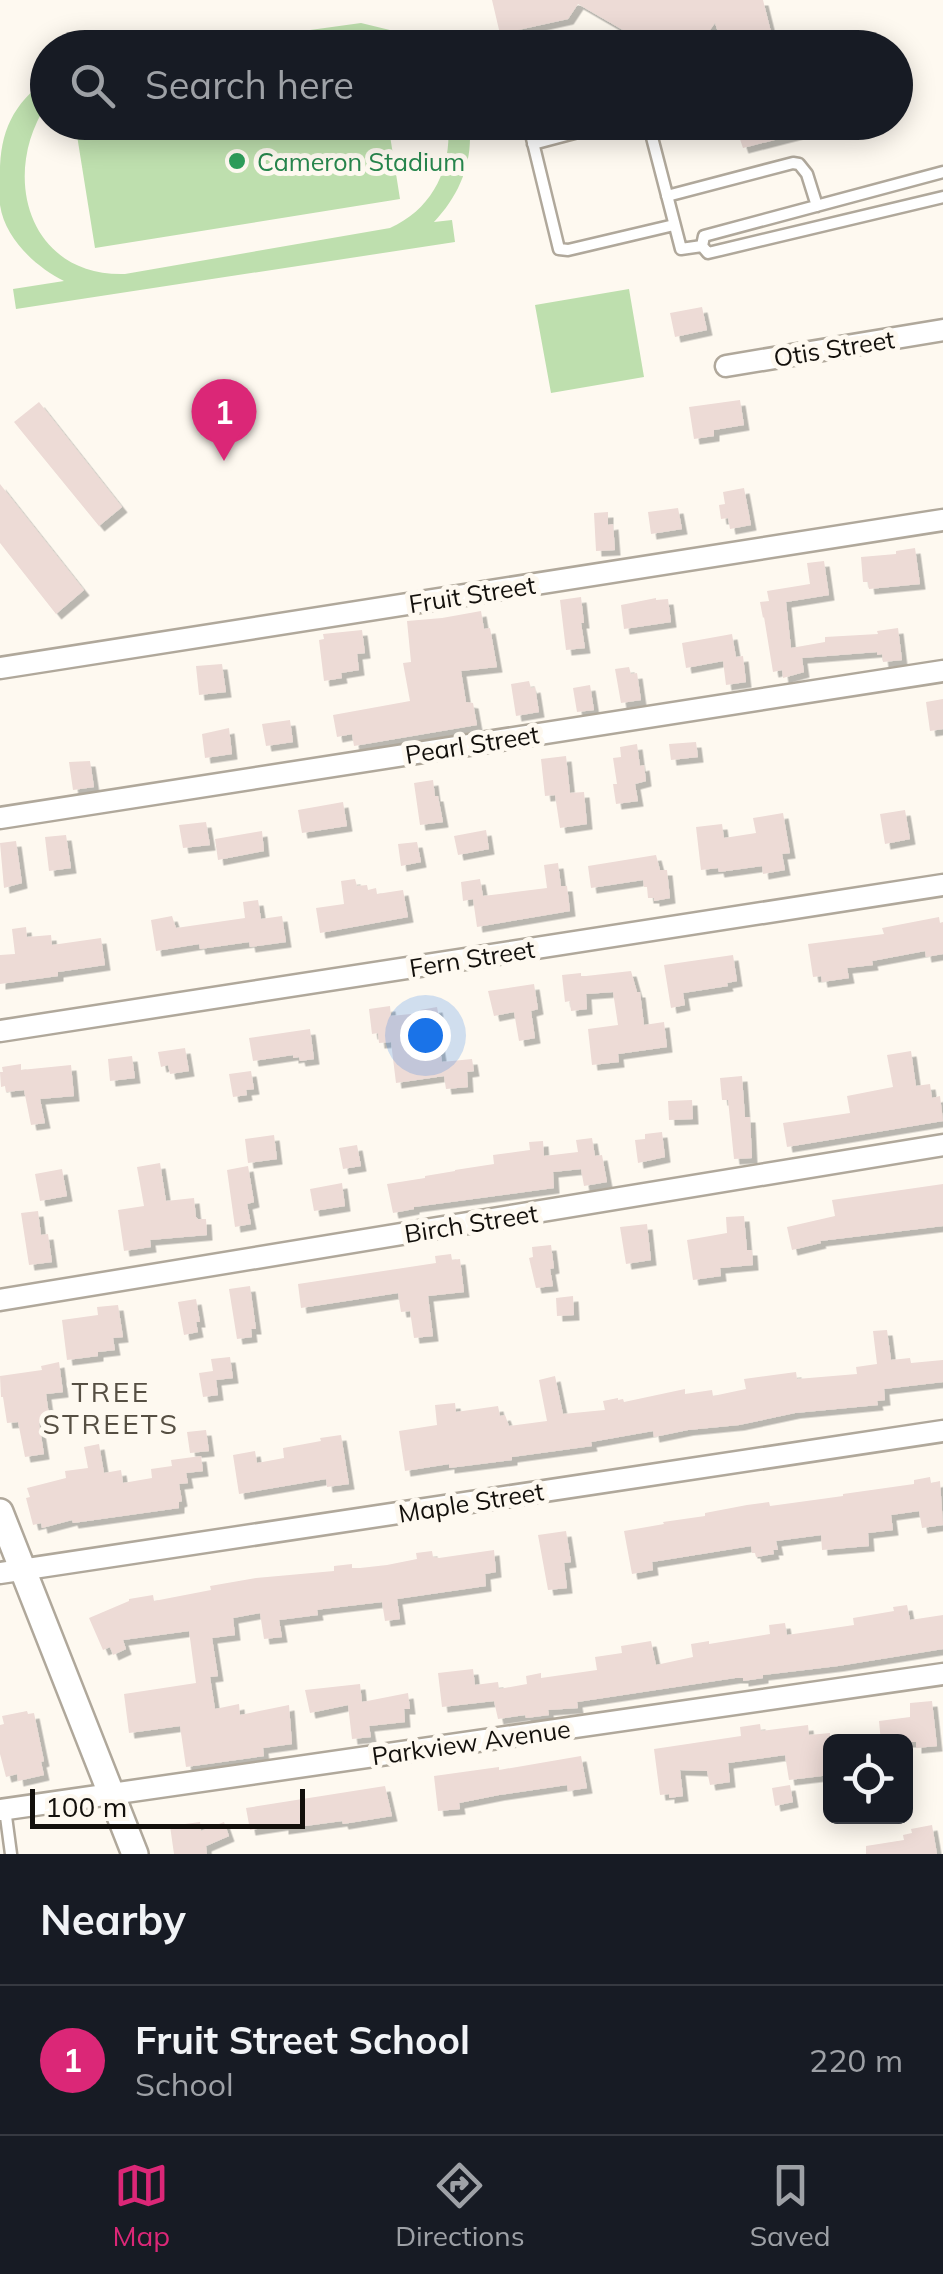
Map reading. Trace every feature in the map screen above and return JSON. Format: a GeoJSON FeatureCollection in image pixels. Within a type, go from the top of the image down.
{"type":"FeatureCollection","features":[{"type":"Feature","properties":{"kind":"street","name":"Otis Street"},"geometry":{"type":"LineString","coordinates":[[726,366],[943,330]]}},
{"type":"Feature","properties":{"kind":"street","name":"Fruit Street"},"geometry":{"type":"LineString","coordinates":[[0,668],[943,520]]}},
{"type":"Feature","properties":{"kind":"street","name":"Pearl Street"},"geometry":{"type":"LineString","coordinates":[[0,818],[943,671]]}},
{"type":"Feature","properties":{"kind":"street","name":"Fern Street"},"geometry":{"type":"LineString","coordinates":[[0,1030],[943,884]]}},
{"type":"Feature","properties":{"kind":"street","name":"Birch Street"},"geometry":{"type":"LineString","coordinates":[[0,1300],[943,1145]]}},
{"type":"Feature","properties":{"kind":"street","name":"Maple Street"},"geometry":{"type":"LineString","coordinates":[[11,1571],[943,1432]]}},
{"type":"Feature","properties":{"kind":"street"},"geometry":{"type":"LineString","coordinates":[[0,1512],[11,1571],[135,1854]]}},
{"type":"Feature","properties":{"kind":"street","name":"Parkview Avenue"},"geometry":{"type":"LineString","coordinates":[[2,1810],[943,1674]]}},
{"type":"Feature","properties":{"kind":"lane"},"geometry":{"type":"LineString","coordinates":[[532,140],[559,249],[674,225]]}},
{"type":"Feature","properties":{"kind":"lane"},"geometry":{"type":"LineString","coordinates":[[533,144],[548,140]]}},
{"type":"Feature","properties":{"kind":"lane"},"geometry":{"type":"LineString","coordinates":[[653,140],[681,249],[702,246]]}},
{"type":"Feature","properties":{"kind":"lane"},"geometry":{"type":"LineString","coordinates":[[667,196],[792,163],[799,164],[808,174],[817,206]]}},
{"type":"Feature","properties":{"kind":"lane"},"geometry":{"type":"LineString","coordinates":[[943,172],[704,236],[701,241],[708,253],[943,197]]}},
{"type":"Feature","properties":{"kind":"lane"},"geometry":{"type":"LineString","coordinates":[[2,1810],[10,1854]]}},
{"type":"Feature","properties":{"kind":"green space"},"geometry":{"type":"Polygon","coordinates":[[[361,23],[390,30],[311,30],[361,23]]]}},
{"type":"Feature","properties":{"kind":"green space"},"geometry":{"type":"Polygon","coordinates":[[[30,94],[31,140],[25,190],[32,217],[45,240],[65,259],[92,270],[125,274],[390,228],[418,210],[437,185],[448,140],[470,140],[463,176],[434,222],[452,220],[455,242],[16,309],[13,289],[64,281],[23,250],[8,229],[0,205],[6,132],[30,94]]]}},
{"type":"Feature","properties":{"kind":"green space","name":"Cameron Stadium"},"geometry":{"type":"Polygon","coordinates":[[[78,140],[391,140],[400,199],[95,248],[78,140]]]}},
{"type":"Feature","properties":{"kind":"green space"},"geometry":{"type":"Polygon","coordinates":[[[629,289],[644,377],[551,393],[535,305],[629,289]]]}},
{"type":"Feature","properties":{"kind":"building"},"geometry":{"type":"Polygon","coordinates":[[[492,0],[763,0],[770,30],[717,30],[715,23],[710,30],[623,30],[578,4],[568,19],[518,30],[499,30],[492,0]]]}},
{"type":"Feature","properties":{"kind":"building"},"geometry":{"type":"Polygon","coordinates":[[[740,140],[774,140],[743,148],[740,140]]]}},
{"type":"Feature","properties":{"kind":"building"},"geometry":{"type":"Polygon","coordinates":[[[702,307],[707,330],[675,337],[670,313],[702,307]]]}},
{"type":"Feature","properties":{"kind":"building"},"geometry":{"type":"Polygon","coordinates":[[[740,400],[744,425],[714,430],[714,436],[694,439],[689,407],[740,400]]]}},
{"type":"Feature","properties":{"kind":"building"},"geometry":{"type":"Polygon","coordinates":[[[39,402],[122,507],[99,526],[14,422],[39,402]]]}},
{"type":"Feature","properties":{"kind":"building"},"geometry":{"type":"Polygon","coordinates":[[[0,484],[84,590],[56,614],[0,543],[0,484]]]}},
{"type":"Feature","properties":{"kind":"building"},"geometry":{"type":"Polygon","coordinates":[[[744,488],[751,525],[730,529],[728,518],[721,519],[719,505],[725,504],[723,492],[744,488]]]}},
{"type":"Feature","properties":{"kind":"building"},"geometry":{"type":"Polygon","coordinates":[[[678,508],[682,529],[651,534],[648,512],[678,508]]]}},
{"type":"Feature","properties":{"kind":"building"},"geometry":{"type":"Polygon","coordinates":[[[608,512],[615,550],[596,551],[594,513],[608,512]]]}},
{"type":"Feature","properties":{"kind":"building"},"geometry":{"type":"Polygon","coordinates":[[[915,548],[920,584],[869,589],[868,582],[863,582],[861,557],[915,548]]]}},
{"type":"Feature","properties":{"kind":"building"},"geometry":{"type":"Polygon","coordinates":[[[824,561],[829,595],[786,602],[791,648],[825,642],[825,637],[878,634],[877,631],[898,628],[902,660],[883,662],[882,654],[877,652],[802,658],[804,672],[783,678],[782,670],[773,672],[760,602],[769,601],[767,591],[810,584],[807,563],[824,561]]]}},
{"type":"Feature","properties":{"kind":"building"},"geometry":{"type":"Polygon","coordinates":[[[581,597],[585,648],[566,650],[560,600],[581,597]]]}},
{"type":"Feature","properties":{"kind":"building"},"geometry":{"type":"Polygon","coordinates":[[[668,599],[671,622],[624,629],[621,605],[668,599]]]}},
{"type":"Feature","properties":{"kind":"building"},"geometry":{"type":"Polygon","coordinates":[[[481,611],[484,629],[490,628],[497,667],[461,671],[466,702],[473,703],[477,725],[354,746],[352,734],[337,737],[333,715],[410,701],[403,663],[411,662],[407,621],[481,611]]]}},
{"type":"Feature","properties":{"kind":"building"},"geometry":{"type":"Polygon","coordinates":[[[362,630],[365,653],[357,654],[359,670],[324,681],[319,640],[324,639],[323,634],[362,630]]]}},
{"type":"Feature","properties":{"kind":"building"},"geometry":{"type":"Polygon","coordinates":[[[732,634],[736,657],[743,656],[746,682],[726,685],[723,661],[686,668],[682,643],[732,634]]]}},
{"type":"Feature","properties":{"kind":"building"},"geometry":{"type":"Polygon","coordinates":[[[222,664],[226,692],[199,695],[196,666],[222,664]]]}},
{"type":"Feature","properties":{"kind":"building"},"geometry":{"type":"Polygon","coordinates":[[[629,667],[631,674],[637,673],[641,700],[621,703],[615,669],[629,667]]]}},
{"type":"Feature","properties":{"kind":"building"},"geometry":{"type":"Polygon","coordinates":[[[529,681],[531,688],[535,687],[539,712],[516,716],[511,684],[529,681]]]}},
{"type":"Feature","properties":{"kind":"building"},"geometry":{"type":"Polygon","coordinates":[[[590,685],[594,710],[577,712],[573,688],[590,685]]]}},
{"type":"Feature","properties":{"kind":"building"},"geometry":{"type":"Polygon","coordinates":[[[943,699],[943,729],[930,731],[926,702],[943,699]]]}},
{"type":"Feature","properties":{"kind":"building"},"geometry":{"type":"Polygon","coordinates":[[[290,720],[293,742],[266,746],[262,724],[290,720]]]}},
{"type":"Feature","properties":{"kind":"building"},"geometry":{"type":"Polygon","coordinates":[[[229,728],[232,754],[205,758],[202,734],[229,728]]]}},
{"type":"Feature","properties":{"kind":"building"},"geometry":{"type":"Polygon","coordinates":[[[696,742],[698,757],[671,760],[669,744],[696,742]]]}},
{"type":"Feature","properties":{"kind":"building"},"geometry":{"type":"Polygon","coordinates":[[[637,744],[646,781],[635,784],[638,801],[616,804],[613,758],[621,757],[620,747],[637,744]]]}},
{"type":"Feature","properties":{"kind":"building"},"geometry":{"type":"Polygon","coordinates":[[[566,756],[570,793],[584,792],[587,824],[560,828],[555,795],[545,796],[541,759],[566,756]]]}},
{"type":"Feature","properties":{"kind":"building"},"geometry":{"type":"Polygon","coordinates":[[[90,761],[94,787],[73,790],[69,762],[90,761]]]}},
{"type":"Feature","properties":{"kind":"building"},"geometry":{"type":"Polygon","coordinates":[[[433,780],[443,822],[420,825],[414,783],[433,780]]]}},
{"type":"Feature","properties":{"kind":"building"},"geometry":{"type":"Polygon","coordinates":[[[343,802],[347,826],[302,833],[298,810],[343,802]]]}},
{"type":"Feature","properties":{"kind":"building"},"geometry":{"type":"Polygon","coordinates":[[[905,810],[910,839],[885,844],[880,814],[905,810]]]}},
{"type":"Feature","properties":{"kind":"building"},"geometry":{"type":"Polygon","coordinates":[[[783,813],[790,853],[782,854],[785,870],[763,874],[762,866],[719,872],[718,868],[701,870],[696,827],[722,824],[724,838],[756,833],[753,818],[783,813]]]}},
{"type":"Feature","properties":{"kind":"building"},"geometry":{"type":"Polygon","coordinates":[[[206,822],[210,845],[183,848],[179,825],[206,822]]]}},
{"type":"Feature","properties":{"kind":"building"},"geometry":{"type":"Polygon","coordinates":[[[486,830],[489,849],[458,855],[454,836],[486,830]]]}},
{"type":"Feature","properties":{"kind":"building"},"geometry":{"type":"Polygon","coordinates":[[[262,831],[264,851],[218,860],[215,839],[262,831]]]}},
{"type":"Feature","properties":{"kind":"building"},"geometry":{"type":"Polygon","coordinates":[[[66,835],[71,868],[49,871],[45,837],[66,835]]]}},
{"type":"Feature","properties":{"kind":"building"},"geometry":{"type":"Polygon","coordinates":[[[16,841],[22,883],[4,888],[0,843],[16,841]]]}},
{"type":"Feature","properties":{"kind":"building"},"geometry":{"type":"Polygon","coordinates":[[[417,842],[421,862],[401,866],[398,844],[417,842]]]}},
{"type":"Feature","properties":{"kind":"building"},"geometry":{"type":"Polygon","coordinates":[[[656,855],[660,870],[667,870],[670,898],[648,898],[643,880],[591,888],[588,866],[656,855]]]}},
{"type":"Feature","properties":{"kind":"building"},"geometry":{"type":"Polygon","coordinates":[[[558,863],[561,886],[567,886],[570,911],[477,927],[473,899],[463,901],[461,882],[480,879],[483,896],[547,888],[544,865],[558,863]]]}},
{"type":"Feature","properties":{"kind":"building"},"geometry":{"type":"Polygon","coordinates":[[[355,879],[357,886],[376,888],[377,894],[403,890],[408,917],[320,933],[316,908],[344,904],[341,881],[355,879]]]}},
{"type":"Feature","properties":{"kind":"building"},"geometry":{"type":"Polygon","coordinates":[[[258,900],[261,919],[282,916],[286,942],[250,947],[249,942],[200,949],[199,944],[156,951],[151,920],[172,916],[176,928],[245,918],[243,902],[258,900]]]}},
{"type":"Feature","properties":{"kind":"building"},"geometry":{"type":"Polygon","coordinates":[[[939,917],[943,922],[943,954],[926,957],[925,951],[872,961],[873,965],[847,968],[849,978],[822,982],[821,976],[813,977],[808,944],[884,934],[882,928],[939,917]]]}},
{"type":"Feature","properties":{"kind":"building"},"geometry":{"type":"Polygon","coordinates":[[[26,927],[27,937],[51,935],[52,945],[101,938],[105,965],[0,984],[0,955],[15,954],[12,929],[26,927]]]}},
{"type":"Feature","properties":{"kind":"building"},"geometry":{"type":"Polygon","coordinates":[[[733,955],[737,981],[683,993],[685,1005],[671,1008],[664,965],[733,955]]]}},
{"type":"Feature","properties":{"kind":"building"},"geometry":{"type":"Polygon","coordinates":[[[631,971],[640,992],[644,1025],[664,1022],[667,1047],[618,1054],[619,1062],[592,1065],[588,1029],[618,1025],[613,992],[586,994],[587,1009],[571,1011],[570,1001],[565,1002],[562,975],[631,971]]]}},
{"type":"Feature","properties":{"kind":"building"},"geometry":{"type":"Polygon","coordinates":[[[534,984],[538,1009],[531,1011],[535,1038],[519,1041],[514,1012],[494,1016],[488,991],[534,984]]]}},
{"type":"Feature","properties":{"kind":"building"},"geometry":{"type":"Polygon","coordinates":[[[390,1006],[391,1016],[437,1007],[442,1062],[472,1059],[474,1071],[467,1072],[468,1087],[446,1089],[444,1076],[396,1083],[391,1042],[379,1043],[378,1033],[372,1034],[369,1009],[390,1006]]]}},
{"type":"Feature","properties":{"kind":"building"},"geometry":{"type":"Polygon","coordinates":[[[310,1029],[314,1059],[300,1061],[293,1055],[253,1061],[249,1038],[310,1029]]]}},
{"type":"Feature","properties":{"kind":"building"},"geometry":{"type":"Polygon","coordinates":[[[185,1048],[189,1071],[170,1074],[168,1065],[161,1067],[158,1052],[185,1048]]]}},
{"type":"Feature","properties":{"kind":"building"},"geometry":{"type":"Polygon","coordinates":[[[911,1051],[916,1086],[930,1084],[932,1098],[940,1096],[943,1121],[787,1147],[783,1123],[850,1113],[847,1096],[893,1087],[887,1055],[911,1051]]]}},
{"type":"Feature","properties":{"kind":"building"},"geometry":{"type":"Polygon","coordinates":[[[132,1056],[135,1078],[110,1081],[108,1059],[132,1056]]]}},
{"type":"Feature","properties":{"kind":"building"},"geometry":{"type":"Polygon","coordinates":[[[21,1064],[21,1070],[71,1065],[74,1096],[40,1099],[45,1123],[31,1125],[24,1090],[6,1092],[5,1086],[1,1087],[2,1067],[21,1064]]]}},
{"type":"Feature","properties":{"kind":"building"},"geometry":{"type":"Polygon","coordinates":[[[251,1071],[254,1089],[246,1090],[247,1095],[233,1097],[229,1074],[251,1071]]]}},
{"type":"Feature","properties":{"kind":"building"},"geometry":{"type":"Polygon","coordinates":[[[742,1076],[752,1158],[734,1159],[728,1100],[722,1100],[720,1078],[742,1076]]]}},
{"type":"Feature","properties":{"kind":"building"},"geometry":{"type":"Polygon","coordinates":[[[692,1100],[693,1119],[669,1120],[668,1101],[692,1100]]]}},
{"type":"Feature","properties":{"kind":"building"},"geometry":{"type":"Polygon","coordinates":[[[662,1132],[665,1157],[638,1163],[635,1140],[662,1132]]]}},
{"type":"Feature","properties":{"kind":"building"},"geometry":{"type":"Polygon","coordinates":[[[274,1135],[277,1159],[248,1163],[245,1139],[274,1135]]]}},
{"type":"Feature","properties":{"kind":"building"},"geometry":{"type":"Polygon","coordinates":[[[592,1138],[595,1156],[602,1155],[607,1182],[584,1186],[581,1169],[553,1172],[554,1188],[393,1213],[387,1184],[494,1164],[493,1155],[530,1150],[529,1142],[543,1141],[544,1156],[578,1152],[576,1140],[592,1138]]]}},
{"type":"Feature","properties":{"kind":"building"},"geometry":{"type":"Polygon","coordinates":[[[357,1145],[361,1166],[343,1169],[339,1148],[357,1145]]]}},
{"type":"Feature","properties":{"kind":"building"},"geometry":{"type":"Polygon","coordinates":[[[160,1163],[166,1201],[194,1198],[196,1217],[206,1219],[207,1235],[150,1240],[151,1247],[124,1251],[118,1210],[144,1206],[137,1167],[160,1163]]]}},
{"type":"Feature","properties":{"kind":"building"},"geometry":{"type":"Polygon","coordinates":[[[248,1166],[254,1202],[247,1204],[251,1224],[235,1227],[227,1170],[248,1166]]]}},
{"type":"Feature","properties":{"kind":"building"},"geometry":{"type":"Polygon","coordinates":[[[62,1169],[67,1196],[40,1201],[35,1174],[62,1169]]]}},
{"type":"Feature","properties":{"kind":"building"},"geometry":{"type":"Polygon","coordinates":[[[342,1183],[345,1206],[314,1211],[310,1189],[342,1183]]]}},
{"type":"Feature","properties":{"kind":"building"},"geometry":{"type":"Polygon","coordinates":[[[943,1184],[943,1226],[820,1241],[792,1250],[787,1227],[835,1216],[832,1200],[943,1184]]]}},
{"type":"Feature","properties":{"kind":"building"},"geometry":{"type":"Polygon","coordinates":[[[38,1211],[41,1235],[48,1234],[52,1262],[29,1265],[21,1213],[38,1211]]]}},
{"type":"Feature","properties":{"kind":"building"},"geometry":{"type":"Polygon","coordinates":[[[744,1216],[747,1250],[752,1250],[753,1265],[720,1268],[721,1276],[693,1280],[687,1240],[727,1233],[726,1217],[744,1216]]]}},
{"type":"Feature","properties":{"kind":"building"},"geometry":{"type":"Polygon","coordinates":[[[647,1224],[651,1260],[626,1264],[620,1227],[647,1224]]]}},
{"type":"Feature","properties":{"kind":"building"},"geometry":{"type":"Polygon","coordinates":[[[551,1245],[553,1286],[536,1288],[529,1258],[533,1257],[532,1247],[551,1245]]]}},
{"type":"Feature","properties":{"kind":"building"},"geometry":{"type":"Polygon","coordinates":[[[451,1254],[452,1260],[460,1259],[464,1292],[428,1296],[433,1336],[414,1338],[410,1311],[401,1312],[398,1293],[301,1308],[298,1284],[436,1263],[435,1256],[451,1254]]]}},
{"type":"Feature","properties":{"kind":"building"},"geometry":{"type":"Polygon","coordinates":[[[250,1286],[256,1329],[251,1329],[252,1337],[237,1339],[229,1289],[250,1286]]]}},
{"type":"Feature","properties":{"kind":"building"},"geometry":{"type":"Polygon","coordinates":[[[573,1296],[574,1315],[557,1316],[556,1298],[573,1296]]]}},
{"type":"Feature","properties":{"kind":"building"},"geometry":{"type":"Polygon","coordinates":[[[196,1299],[198,1332],[184,1335],[178,1302],[196,1299]]]}},
{"type":"Feature","properties":{"kind":"building"},"geometry":{"type":"Polygon","coordinates":[[[118,1305],[123,1337],[113,1338],[115,1350],[67,1360],[62,1320],[98,1315],[97,1307],[118,1305]]]}},
{"type":"Feature","properties":{"kind":"building"},"geometry":{"type":"Polygon","coordinates":[[[887,1330],[891,1360],[943,1360],[943,1382],[884,1389],[885,1400],[877,1401],[878,1405],[795,1413],[654,1437],[653,1431],[512,1460],[405,1471],[399,1431],[437,1425],[435,1405],[455,1403],[456,1412],[498,1406],[500,1416],[505,1415],[509,1426],[547,1421],[539,1380],[555,1376],[563,1414],[605,1410],[603,1401],[618,1398],[624,1402],[685,1389],[685,1394],[712,1390],[713,1396],[746,1389],[744,1379],[796,1372],[797,1379],[857,1374],[856,1367],[877,1364],[873,1331],[887,1330]]]}},
{"type":"Feature","properties":{"kind":"building"},"geometry":{"type":"Polygon","coordinates":[[[230,1357],[233,1378],[216,1380],[218,1395],[203,1397],[199,1373],[213,1371],[211,1359],[230,1357]]]}},
{"type":"Feature","properties":{"kind":"building"},"geometry":{"type":"Polygon","coordinates":[[[59,1362],[63,1392],[46,1394],[50,1422],[39,1423],[44,1454],[25,1457],[18,1422],[7,1423],[0,1376],[42,1370],[41,1366],[59,1362]]]}},
{"type":"Feature","properties":{"kind":"building"},"geometry":{"type":"Polygon","coordinates":[[[206,1430],[209,1451],[190,1453],[187,1432],[206,1430]]]}},
{"type":"Feature","properties":{"kind":"building"},"geometry":{"type":"Polygon","coordinates":[[[341,1435],[349,1484],[327,1487],[326,1479],[239,1494],[233,1455],[255,1451],[257,1463],[284,1458],[283,1448],[341,1435]]]}},
{"type":"Feature","properties":{"kind":"building"},"geometry":{"type":"Polygon","coordinates":[[[99,1444],[104,1473],[121,1470],[123,1483],[152,1478],[151,1469],[172,1466],[171,1460],[201,1456],[203,1471],[186,1473],[188,1483],[179,1484],[179,1508],[73,1523],[72,1520],[42,1528],[41,1523],[33,1525],[27,1488],[66,1478],[65,1471],[88,1468],[84,1447],[99,1444]]]}},
{"type":"Feature","properties":{"kind":"building"},"geometry":{"type":"Polygon","coordinates":[[[930,1477],[931,1483],[940,1481],[943,1525],[922,1528],[919,1511],[891,1515],[893,1530],[868,1533],[869,1546],[822,1550],[821,1535],[776,1541],[778,1550],[773,1550],[774,1554],[756,1557],[751,1546],[652,1562],[653,1570],[632,1574],[624,1531],[747,1505],[769,1502],[770,1506],[843,1496],[914,1484],[914,1480],[930,1477]]]}},
{"type":"Feature","properties":{"kind":"building"},"geometry":{"type":"Polygon","coordinates":[[[566,1531],[571,1562],[564,1563],[567,1588],[548,1590],[538,1535],[566,1531]]]}},
{"type":"Feature","properties":{"kind":"building"},"geometry":{"type":"Polygon","coordinates":[[[494,1550],[496,1572],[485,1574],[486,1586],[397,1599],[400,1619],[385,1621],[382,1602],[323,1609],[317,1610],[318,1615],[279,1620],[282,1637],[264,1639],[260,1613],[233,1618],[235,1635],[212,1638],[218,1676],[210,1677],[215,1709],[239,1704],[240,1715],[289,1705],[292,1744],[263,1748],[264,1756],[186,1767],[180,1726],[129,1733],[124,1694],[196,1683],[189,1631],[123,1640],[126,1649],[113,1655],[110,1647],[103,1650],[89,1618],[129,1599],[153,1595],[154,1601],[256,1578],[334,1571],[334,1566],[387,1565],[417,1559],[416,1553],[432,1551],[433,1557],[439,1558],[494,1550]]]}},
{"type":"Feature","properties":{"kind":"building"},"geometry":{"type":"Polygon","coordinates":[[[907,1605],[910,1620],[943,1615],[943,1649],[743,1681],[735,1678],[577,1702],[578,1708],[548,1710],[549,1715],[526,1718],[525,1715],[498,1719],[494,1701],[442,1707],[438,1673],[473,1669],[475,1685],[498,1682],[499,1689],[527,1684],[526,1676],[541,1673],[541,1678],[597,1670],[595,1657],[622,1653],[621,1646],[651,1641],[656,1665],[693,1657],[691,1644],[770,1634],[769,1625],[785,1623],[787,1635],[854,1625],[853,1618],[907,1605]]]}},
{"type":"Feature","properties":{"kind":"building"},"geometry":{"type":"Polygon","coordinates":[[[360,1684],[362,1702],[408,1693],[410,1709],[404,1709],[405,1722],[369,1726],[371,1737],[352,1739],[348,1705],[310,1713],[305,1690],[360,1684]]]}},
{"type":"Feature","properties":{"kind":"building"},"geometry":{"type":"Polygon","coordinates":[[[932,1701],[937,1746],[916,1748],[913,1734],[880,1734],[879,1721],[910,1717],[910,1703],[932,1701]]]}},
{"type":"Feature","properties":{"kind":"building"},"geometry":{"type":"Polygon","coordinates":[[[34,1713],[44,1775],[18,1781],[17,1774],[6,1777],[0,1754],[0,1725],[4,1724],[2,1716],[34,1713]]]}},
{"type":"Feature","properties":{"kind":"building"},"geometry":{"type":"Polygon","coordinates":[[[760,1724],[761,1731],[808,1725],[809,1735],[830,1733],[823,1734],[823,1776],[789,1780],[785,1755],[728,1763],[730,1782],[710,1785],[707,1771],[680,1770],[683,1796],[660,1795],[654,1749],[741,1736],[740,1727],[760,1724]]]}},
{"type":"Feature","properties":{"kind":"building"},"geometry":{"type":"Polygon","coordinates":[[[581,1756],[587,1788],[568,1791],[567,1785],[499,1795],[459,1803],[460,1809],[438,1811],[434,1776],[581,1756]]]}},
{"type":"Feature","properties":{"kind":"building"},"geometry":{"type":"Polygon","coordinates":[[[790,1785],[793,1802],[775,1806],[772,1788],[790,1785]]]}},
{"type":"Feature","properties":{"kind":"building"},"geometry":{"type":"Polygon","coordinates":[[[385,1786],[392,1816],[343,1824],[342,1821],[250,1830],[246,1808],[385,1786]]]}},
{"type":"Feature","properties":{"kind":"building"},"geometry":{"type":"Polygon","coordinates":[[[200,1822],[201,1831],[224,1822],[229,1836],[206,1846],[207,1854],[174,1854],[170,1826],[200,1822]]]}},
{"type":"Feature","properties":{"kind":"building"},"geometry":{"type":"Polygon","coordinates":[[[932,1825],[937,1854],[866,1854],[866,1846],[904,1840],[903,1835],[912,1833],[911,1829],[932,1825]]]}},
{"type":"Feature","properties":{"kind":"place","name":"Cameron Stadium"},"geometry":{"type":"Point","coordinates":[237,161]}},
{"type":"Feature","properties":{"kind":"place","name":"Fruit Street School"},"geometry":{"type":"Point","coordinates":[224,461]}},
{"type":"Feature","properties":{"kind":"district","name":"TREE STREETS"},"geometry":{"type":"Point","coordinates":[111,1407]}}]}
